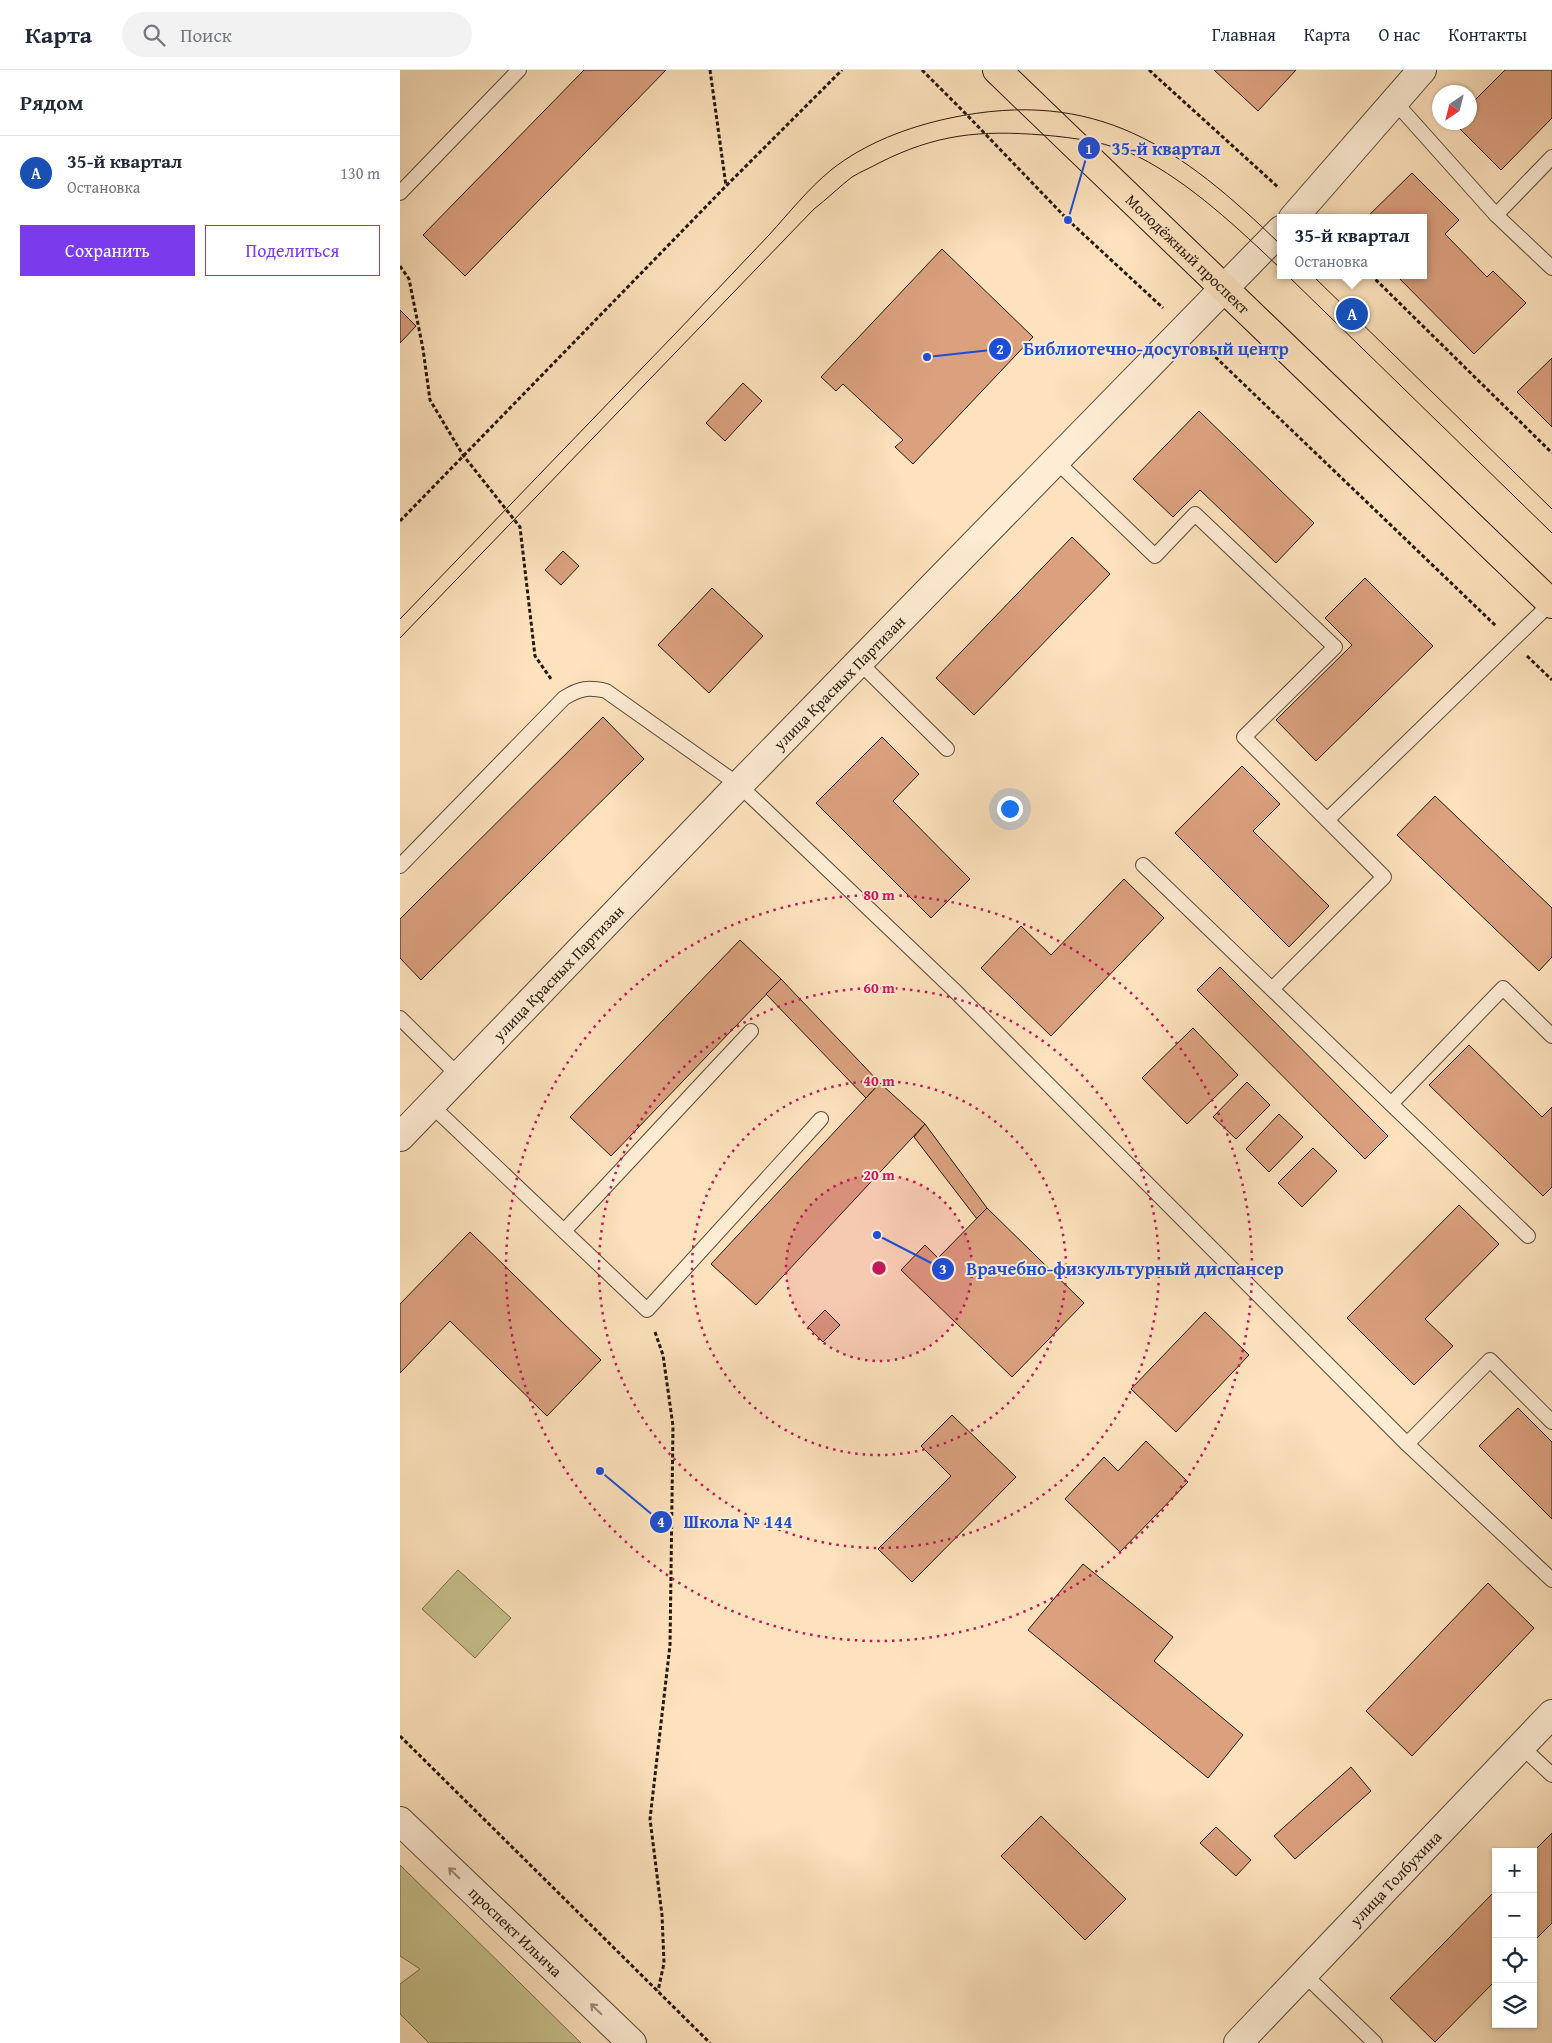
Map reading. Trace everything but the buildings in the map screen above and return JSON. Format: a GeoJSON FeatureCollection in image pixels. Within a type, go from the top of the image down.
{"type":"FeatureCollection","features":[{"type":"Feature","properties":{"kind":"main road","name":"Молодёжный проспект"},"geometry":{"type":"LineString","coordinates":[[998,70],[1552,603]]}},
{"type":"Feature","properties":{"kind":"street"},"geometry":{"type":"LineString","coordinates":[[1289,206],[1394,102],[1414,73]]}},
{"type":"Feature","properties":{"kind":"street","name":"улица Красных Партизан"},"geometry":{"type":"LineString","coordinates":[[400,1137],[739,785],[1277,234]]}},
{"type":"Feature","properties":{"kind":"street","name":"улица Толбухина"},"geometry":{"type":"LineString","coordinates":[[1238,2043],[1552,1714]]}},
{"type":"Feature","properties":{"kind":"street","name":"проспект Ильича"},"geometry":{"type":"LineString","coordinates":[[400,1821],[632,2043]]}},
{"type":"Feature","properties":{"kind":"lane"},"geometry":{"type":"LineString","coordinates":[[403,186],[519,70]]}},
{"type":"Feature","properties":{"kind":"lane"},"geometry":{"type":"LineString","coordinates":[[1394,102],[1496,215],[1552,268]]}},
{"type":"Feature","properties":{"kind":"lane"},"geometry":{"type":"LineString","coordinates":[[1496,215],[1552,157]]}},
{"type":"Feature","properties":{"kind":"lane"},"geometry":{"type":"LineString","coordinates":[[1055,460],[1156,556],[1195,514],[1335,647],[1244,737],[1384,877],[1272,990]]}},
{"type":"Feature","properties":{"kind":"lane"},"geometry":{"type":"LineString","coordinates":[[1327,820],[1552,603]]}},
{"type":"Feature","properties":{"kind":"lane"},"geometry":{"type":"LineString","coordinates":[[859,662],[947,749]]}},
{"type":"Feature","properties":{"kind":"lane"},"geometry":{"type":"LineString","coordinates":[[400,866],[564,698],[576,690],[590,688],[606,691],[739,785],[953,989],[1407,1444],[1552,1580]]}},
{"type":"Feature","properties":{"kind":"lane"},"geometry":{"type":"LineString","coordinates":[[1143,866],[1528,1236]]}},
{"type":"Feature","properties":{"kind":"lane"},"geometry":{"type":"LineString","coordinates":[[1391,1104],[1503,988],[1551,1033]]}},
{"type":"Feature","properties":{"kind":"lane"},"geometry":{"type":"LineString","coordinates":[[400,1018],[459,1076]]}},
{"type":"Feature","properties":{"kind":"lane"},"geometry":{"type":"LineString","coordinates":[[564,1231],[751,1031]]}},
{"type":"Feature","properties":{"kind":"lane"},"geometry":{"type":"LineString","coordinates":[[430,1105],[647,1310],[821,1119]]}},
{"type":"Feature","properties":{"kind":"lane"},"geometry":{"type":"LineString","coordinates":[[1407,1444],[1490,1360],[1552,1422]]}},
{"type":"Feature","properties":{"kind":"lane"},"geometry":{"type":"LineString","coordinates":[[1521,1746],[1552,1775]]}},
{"type":"Feature","properties":{"kind":"lane"},"geometry":{"type":"LineString","coordinates":[[1304,1974],[1375,2043]]}},
{"type":"Feature","properties":{"kind":"path"},"geometry":{"type":"LineString","coordinates":[[710,70],[726,186]]}},
{"type":"Feature","properties":{"kind":"path"},"geometry":{"type":"LineString","coordinates":[[400,521],[726,186],[842,70]]}},
{"type":"Feature","properties":{"kind":"path"},"geometry":{"type":"LineString","coordinates":[[922,70],[973,120],[1068,220],[1167,311]]}},
{"type":"Feature","properties":{"kind":"path"},"geometry":{"type":"LineString","coordinates":[[1149,70],[1289,206]]}},
{"type":"Feature","properties":{"kind":"path"},"geometry":{"type":"LineString","coordinates":[[400,266],[410,279],[430,400],[463,455],[520,527],[535,656],[564,698]]}},
{"type":"Feature","properties":{"kind":"path"},"geometry":{"type":"LineString","coordinates":[[1374,279],[1552,452]]}},
{"type":"Feature","properties":{"kind":"path"},"geometry":{"type":"LineString","coordinates":[[1201,344],[1552,680]]}},
{"type":"Feature","properties":{"kind":"path"},"geometry":{"type":"LineString","coordinates":[[647,1310],[663,1355],[673,1426],[670,1645],[650,1819],[662,1915],[664,1963],[658,1991]]}},
{"type":"Feature","properties":{"kind":"path"},"geometry":{"type":"LineString","coordinates":[[400,1736],[710,2043]]}},
{"type":"Feature","properties":{"kind":"shaded area"},"geometry":{"type":"Polygon","coordinates":[[[458,1570],[511,1618],[475,1658],[422,1609],[458,1570]]]}},
{"type":"Feature","properties":{"kind":"shaded area"},"geometry":{"type":"Polygon","coordinates":[[[400,1865],[581,2043],[429,2043],[400,2014],[400,1984],[420,1969],[400,1956],[400,1865]]]}},
{"type":"Feature","properties":{"kind":"tram line"},"geometry":{"type":"LineString","coordinates":[[400,619],[675,334],[814,185],[844,160],[888,137],[918,126],[950,118],[1002,111],[1050,111],[1093,119],[1133,133],[1171,154],[1207,179],[1277,241]]}},
{"type":"Feature","properties":{"kind":"tram line"},"geometry":{"type":"LineString","coordinates":[[400,638],[814,209],[852,177],[900,153],[939,140],[959,136],[999,133],[1068,138],[1116,148],[1139,157],[1195,193],[1277,265]]}},
{"type":"Feature","properties":{"kind":"tram line"},"geometry":{"type":"LineString","coordinates":[[1291,279],[1552,533]]}},
{"type":"Feature","properties":{"kind":"tram line"},"geometry":{"type":"LineString","coordinates":[[1316,279],[1552,509]]}},
{"type":"Feature","properties":{"kind":"place","name":"35-й квартал"},"geometry":{"type":"Point","coordinates":[1068,220]}},
{"type":"Feature","properties":{"kind":"place","name":"35-й квартал"},"geometry":{"type":"Point","coordinates":[1352,314]}},
{"type":"Feature","properties":{"kind":"place","name":"Библиотечно-досуговый центр"},"geometry":{"type":"Point","coordinates":[927,357]}},
{"type":"Feature","properties":{"kind":"place","name":"Врачебно-физкультурный диспансер"},"geometry":{"type":"Point","coordinates":[877,1235]}},
{"type":"Feature","properties":{"kind":"place","name":"Школа № 144"},"geometry":{"type":"Point","coordinates":[600,1471]}}]}
